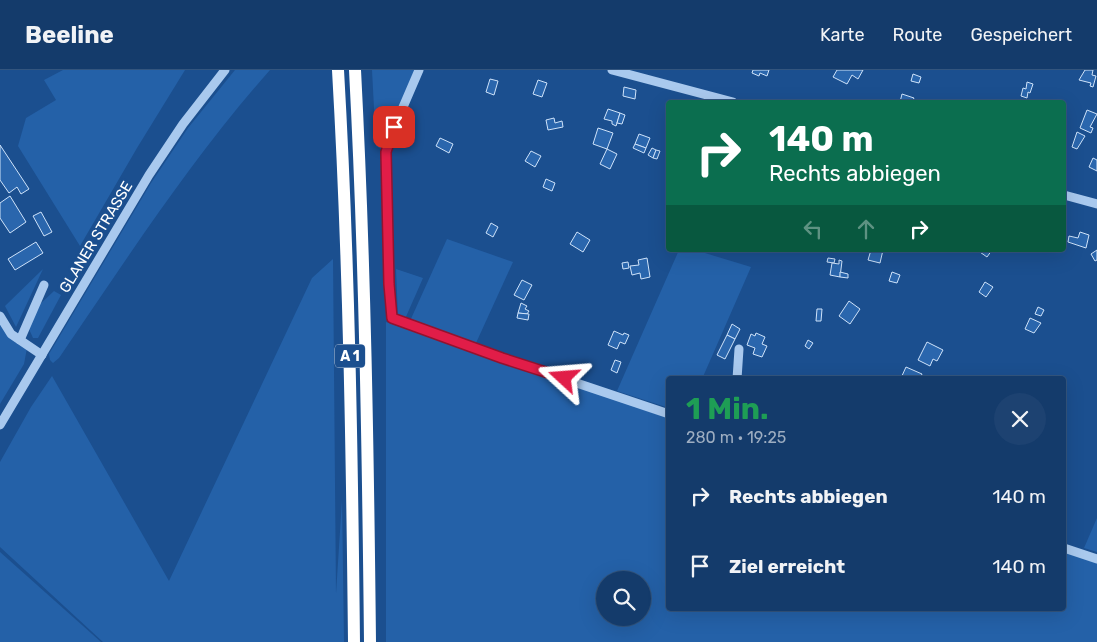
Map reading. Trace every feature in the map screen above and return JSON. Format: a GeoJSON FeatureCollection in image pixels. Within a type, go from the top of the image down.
{"type":"FeatureCollection","features":[{"type":"Feature","properties":{"kind":"highway","name":"A 1"},"geometry":{"type":"LineString","coordinates":[[338,70],[344,176],[352,423],[354,642]]}},
{"type":"Feature","properties":{"kind":"highway","name":"A 1"},"geometry":{"type":"LineString","coordinates":[[354,70],[360,177],[368,423],[370,642]]}},
{"type":"Feature","properties":{"kind":"street","name":"GLANER STRASSE"},"geometry":{"type":"LineString","coordinates":[[0,425],[160,159],[192,112],[225,70]]}},
{"type":"Feature","properties":{"kind":"street"},"geometry":{"type":"LineString","coordinates":[[419,70],[388,142],[386,152],[389,284],[392,318],[502,358],[666,413]]}},
{"type":"Feature","properties":{"kind":"street"},"geometry":{"type":"LineString","coordinates":[[612,70],[725,100]]}},
{"type":"Feature","properties":{"kind":"street"},"geometry":{"type":"LineString","coordinates":[[1066,196],[1097,204]]}},
{"type":"Feature","properties":{"kind":"street"},"geometry":{"type":"LineString","coordinates":[[20,340],[44,285]]}},
{"type":"Feature","properties":{"kind":"street"},"geometry":{"type":"LineString","coordinates":[[0,316],[11,334],[42,355]]}},
{"type":"Feature","properties":{"kind":"street"},"geometry":{"type":"LineString","coordinates":[[737,376],[739,349]]}},
{"type":"Feature","properties":{"kind":"street"},"geometry":{"type":"LineString","coordinates":[[1066,549],[1097,559]]}},
{"type":"Feature","properties":{"kind":"shaded area"},"geometry":{"type":"Polygon","coordinates":[[[63,70],[185,70],[80,246],[18,146],[26,118],[56,100],[44,80],[63,70]]]}},
{"type":"Feature","properties":{"kind":"shaded area"},"geometry":{"type":"Polygon","coordinates":[[[235,70],[270,70],[186,174],[59,358],[53,363],[50,360],[49,354],[151,183],[188,128],[235,70]]]}},
{"type":"Feature","properties":{"kind":"shaded area"},"geometry":{"type":"Polygon","coordinates":[[[372,70],[416,70],[381,149],[376,146],[372,70]]]}},
{"type":"Feature","properties":{"kind":"shaded area"},"geometry":{"type":"Polygon","coordinates":[[[447,239],[513,262],[476,343],[410,321],[447,239]]]}},
{"type":"Feature","properties":{"kind":"shaded area"},"geometry":{"type":"Polygon","coordinates":[[[678,252],[702,252],[751,267],[703,376],[666,376],[666,407],[617,391],[678,252]]]}},
{"type":"Feature","properties":{"kind":"shaded area"},"geometry":{"type":"Polygon","coordinates":[[[333,259],[336,594],[342,500],[344,642],[103,642],[0,547],[0,462],[31,407],[52,376],[169,581],[312,278],[333,259]]]}},
{"type":"Feature","properties":{"kind":"shaded area"},"geometry":{"type":"Polygon","coordinates":[[[43,269],[16,327],[5,306],[43,269]]]}},
{"type":"Feature","properties":{"kind":"shaded area"},"geometry":{"type":"Polygon","coordinates":[[[396,269],[423,278],[405,319],[398,317],[396,269]]]}},
{"type":"Feature","properties":{"kind":"shaded area"},"geometry":{"type":"Polygon","coordinates":[[[54,291],[61,295],[38,338],[33,338],[29,329],[38,306],[54,291]]]}},
{"type":"Feature","properties":{"kind":"shaded area"},"geometry":{"type":"Polygon","coordinates":[[[0,322],[27,348],[24,364],[0,404],[0,322]]]}},
{"type":"Feature","properties":{"kind":"shaded area"},"geometry":{"type":"Polygon","coordinates":[[[386,322],[666,417],[666,611],[1066,611],[1066,553],[1097,563],[1097,642],[386,642],[386,322]]]}},
{"type":"Feature","properties":{"kind":"shaded area"},"geometry":{"type":"Polygon","coordinates":[[[1097,518],[1097,552],[1084,548],[1097,518]]]}},
{"type":"Feature","properties":{"kind":"shaded area"},"geometry":{"type":"Polygon","coordinates":[[[0,552],[101,642],[0,642],[0,552]]]}},
{"type":"Feature","properties":{"kind":"building"},"geometry":{"type":"Polygon","coordinates":[[[753,70],[769,70],[767,76],[760,73],[759,76],[752,73],[753,70]]]}},
{"type":"Feature","properties":{"kind":"building"},"geometry":{"type":"Polygon","coordinates":[[[837,70],[863,70],[858,79],[852,75],[847,84],[833,77],[837,70]]]}},
{"type":"Feature","properties":{"kind":"building"},"geometry":{"type":"Polygon","coordinates":[[[1085,70],[1093,70],[1092,75],[1096,76],[1093,87],[1090,86],[1091,83],[1079,80],[1085,70]]]}},
{"type":"Feature","properties":{"kind":"building"},"geometry":{"type":"Polygon","coordinates":[[[913,74],[921,77],[919,83],[911,81],[913,74]]]}},
{"type":"Feature","properties":{"kind":"building"},"geometry":{"type":"Polygon","coordinates":[[[490,79],[498,81],[494,95],[486,92],[490,79]]]}},
{"type":"Feature","properties":{"kind":"building"},"geometry":{"type":"Polygon","coordinates":[[[538,80],[547,83],[542,97],[533,94],[538,80]]]}},
{"type":"Feature","properties":{"kind":"building"},"geometry":{"type":"Polygon","coordinates":[[[1027,82],[1033,84],[1027,98],[1021,96],[1023,88],[1026,89],[1027,82]]]}},
{"type":"Feature","properties":{"kind":"building"},"geometry":{"type":"Polygon","coordinates":[[[624,87],[636,90],[635,99],[623,96],[624,87]]]}},
{"type":"Feature","properties":{"kind":"building"},"geometry":{"type":"Polygon","coordinates":[[[902,94],[914,98],[913,100],[900,100],[902,94]]]}},
{"type":"Feature","properties":{"kind":"building"},"geometry":{"type":"Polygon","coordinates":[[[608,109],[620,113],[616,126],[612,124],[612,121],[604,119],[608,109]]]}},
{"type":"Feature","properties":{"kind":"building"},"geometry":{"type":"Polygon","coordinates":[[[1087,110],[1097,114],[1090,127],[1093,128],[1091,133],[1080,128],[1087,110]]]}},
{"type":"Feature","properties":{"kind":"building"},"geometry":{"type":"Polygon","coordinates":[[[620,113],[625,115],[622,124],[617,123],[620,113]]]}},
{"type":"Feature","properties":{"kind":"building"},"geometry":{"type":"Polygon","coordinates":[[[554,118],[555,123],[562,121],[563,127],[548,130],[546,120],[554,118]]]}},
{"type":"Feature","properties":{"kind":"building"},"geometry":{"type":"Polygon","coordinates":[[[598,128],[613,133],[607,149],[593,144],[598,128]]]}},
{"type":"Feature","properties":{"kind":"building"},"geometry":{"type":"Polygon","coordinates":[[[1077,132],[1085,136],[1077,149],[1072,147],[1077,132]]]}},
{"type":"Feature","properties":{"kind":"building"},"geometry":{"type":"Polygon","coordinates":[[[639,134],[650,138],[646,148],[635,144],[639,134]]]}},
{"type":"Feature","properties":{"kind":"building"},"geometry":{"type":"Polygon","coordinates":[[[440,138],[453,144],[449,153],[436,146],[440,138]]]}},
{"type":"Feature","properties":{"kind":"building"},"geometry":{"type":"Polygon","coordinates":[[[635,144],[646,148],[644,153],[633,148],[635,144]]]}},
{"type":"Feature","properties":{"kind":"building"},"geometry":{"type":"Polygon","coordinates":[[[0,145],[29,189],[21,194],[17,187],[9,193],[0,180],[0,145]]]}},
{"type":"Feature","properties":{"kind":"building"},"geometry":{"type":"Polygon","coordinates":[[[652,148],[656,150],[653,158],[648,155],[652,148]]]}},
{"type":"Feature","properties":{"kind":"building"},"geometry":{"type":"Polygon","coordinates":[[[607,149],[617,154],[610,169],[600,164],[607,149]]]}},
{"type":"Feature","properties":{"kind":"building"},"geometry":{"type":"Polygon","coordinates":[[[656,150],[660,151],[657,159],[653,158],[656,150]]]}},
{"type":"Feature","properties":{"kind":"building"},"geometry":{"type":"Polygon","coordinates":[[[531,151],[541,156],[535,167],[525,161],[531,151]]]}},
{"type":"Feature","properties":{"kind":"building"},"geometry":{"type":"Polygon","coordinates":[[[1093,158],[1097,160],[1097,171],[1089,167],[1093,158]]]}},
{"type":"Feature","properties":{"kind":"building"},"geometry":{"type":"Polygon","coordinates":[[[546,179],[555,183],[552,191],[543,187],[546,179]]]}},
{"type":"Feature","properties":{"kind":"building"},"geometry":{"type":"Polygon","coordinates":[[[10,196],[26,222],[10,233],[0,218],[0,203],[10,196]]]}},
{"type":"Feature","properties":{"kind":"building"},"geometry":{"type":"Polygon","coordinates":[[[41,212],[52,232],[44,236],[33,216],[41,212]]]}},
{"type":"Feature","properties":{"kind":"building"},"geometry":{"type":"Polygon","coordinates":[[[491,223],[498,227],[493,237],[486,233],[491,223]]]}},
{"type":"Feature","properties":{"kind":"building"},"geometry":{"type":"Polygon","coordinates":[[[577,232],[590,240],[583,252],[570,244],[577,232]]]}},
{"type":"Feature","properties":{"kind":"building"},"geometry":{"type":"Polygon","coordinates":[[[1080,232],[1089,235],[1086,248],[1068,242],[1069,236],[1078,238],[1080,232]]]}},
{"type":"Feature","properties":{"kind":"building"},"geometry":{"type":"Polygon","coordinates":[[[36,242],[43,253],[15,270],[8,259],[36,242]]]}},
{"type":"Feature","properties":{"kind":"building"},"geometry":{"type":"Polygon","coordinates":[[[1097,250],[1097,260],[1095,261],[1091,254],[1097,250]]]}},
{"type":"Feature","properties":{"kind":"building"},"geometry":{"type":"Polygon","coordinates":[[[870,252],[883,252],[880,263],[868,260],[870,252]]]}},
{"type":"Feature","properties":{"kind":"building"},"geometry":{"type":"Polygon","coordinates":[[[980,252],[991,252],[987,257],[980,252]]]}},
{"type":"Feature","properties":{"kind":"building"},"geometry":{"type":"Polygon","coordinates":[[[647,258],[650,277],[641,279],[640,273],[632,275],[630,266],[639,265],[638,260],[647,258]]]}},
{"type":"Feature","properties":{"kind":"building"},"geometry":{"type":"Polygon","coordinates":[[[828,258],[835,259],[834,263],[827,262],[828,258]]]}},
{"type":"Feature","properties":{"kind":"building"},"geometry":{"type":"Polygon","coordinates":[[[839,260],[842,261],[840,277],[830,275],[832,263],[839,264],[839,260]]]}},
{"type":"Feature","properties":{"kind":"building"},"geometry":{"type":"Polygon","coordinates":[[[628,262],[629,268],[623,269],[622,263],[628,262]]]}},
{"type":"Feature","properties":{"kind":"building"},"geometry":{"type":"Polygon","coordinates":[[[840,272],[848,274],[848,278],[840,277],[840,272]]]}},
{"type":"Feature","properties":{"kind":"building"},"geometry":{"type":"Polygon","coordinates":[[[892,272],[900,275],[897,283],[889,281],[892,272]]]}},
{"type":"Feature","properties":{"kind":"building"},"geometry":{"type":"Polygon","coordinates":[[[522,280],[532,285],[524,300],[514,295],[522,280]]]}},
{"type":"Feature","properties":{"kind":"building"},"geometry":{"type":"Polygon","coordinates":[[[985,282],[993,287],[986,297],[979,292],[985,282]]]}},
{"type":"Feature","properties":{"kind":"building"},"geometry":{"type":"Polygon","coordinates":[[[849,301],[860,309],[850,324],[839,316],[849,301]]]}},
{"type":"Feature","properties":{"kind":"building"},"geometry":{"type":"Polygon","coordinates":[[[521,303],[527,306],[525,309],[529,311],[527,314],[518,313],[521,303]]]}},
{"type":"Feature","properties":{"kind":"building"},"geometry":{"type":"Polygon","coordinates":[[[1038,307],[1044,310],[1041,316],[1035,314],[1038,307]]]}},
{"type":"Feature","properties":{"kind":"building"},"geometry":{"type":"Polygon","coordinates":[[[817,309],[822,309],[821,321],[816,321],[817,309]]]}},
{"type":"Feature","properties":{"kind":"building"},"geometry":{"type":"Polygon","coordinates":[[[518,313],[529,314],[528,320],[517,318],[518,313]]]}},
{"type":"Feature","properties":{"kind":"building"},"geometry":{"type":"Polygon","coordinates":[[[1030,318],[1041,323],[1034,333],[1025,329],[1030,318]]]}},
{"type":"Feature","properties":{"kind":"building"},"geometry":{"type":"Polygon","coordinates":[[[732,324],[740,329],[735,339],[727,335],[732,324]]]}},
{"type":"Feature","properties":{"kind":"building"},"geometry":{"type":"Polygon","coordinates":[[[614,331],[623,335],[624,333],[629,335],[625,344],[620,342],[617,349],[608,345],[614,331]]]}},
{"type":"Feature","properties":{"kind":"building"},"geometry":{"type":"Polygon","coordinates":[[[756,333],[765,337],[762,344],[767,346],[762,357],[753,354],[755,348],[747,345],[751,334],[755,336],[756,333]]]}},
{"type":"Feature","properties":{"kind":"building"},"geometry":{"type":"Polygon","coordinates":[[[727,335],[735,339],[725,359],[717,355],[727,335]]]}},
{"type":"Feature","properties":{"kind":"building"},"geometry":{"type":"Polygon","coordinates":[[[808,340],[813,343],[809,349],[805,346],[808,340]]]}},
{"type":"Feature","properties":{"kind":"building"},"geometry":{"type":"Polygon","coordinates":[[[927,342],[943,350],[937,361],[933,359],[930,366],[918,360],[927,342]]]}},
{"type":"Feature","properties":{"kind":"building"},"geometry":{"type":"Polygon","coordinates":[[[615,360],[621,362],[617,373],[611,370],[615,360]]]}},
{"type":"Feature","properties":{"kind":"building"},"geometry":{"type":"Polygon","coordinates":[[[906,367],[922,374],[921,376],[902,376],[906,367]]]}},
{"type":"Feature","properties":{"kind":"route"},"geometry":{"type":"LineString","coordinates":[[394,127],[386,152],[389,284],[392,318],[502,358],[564,378]]}}]}
